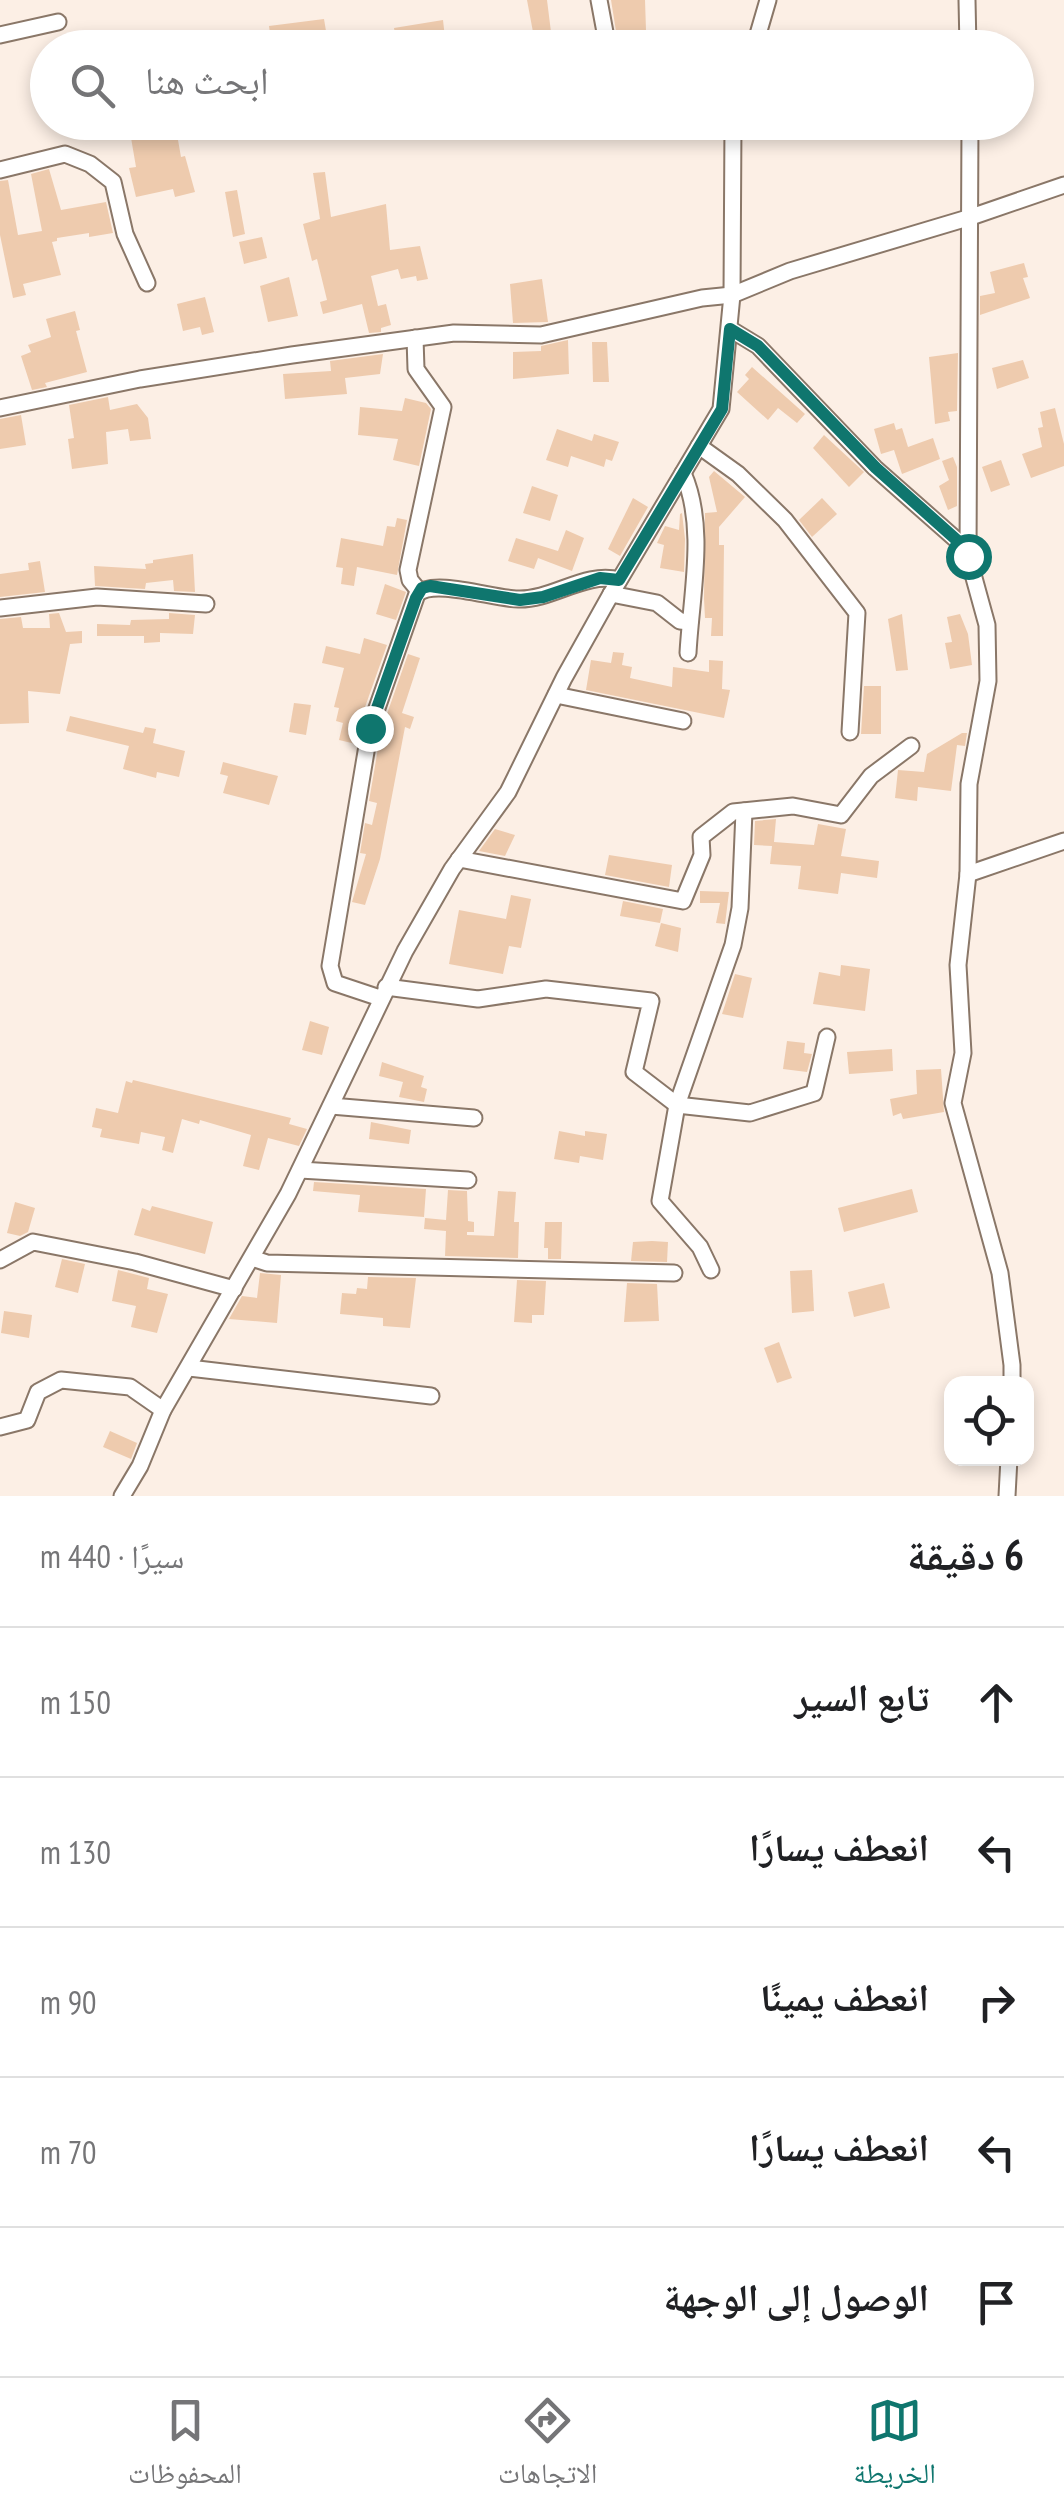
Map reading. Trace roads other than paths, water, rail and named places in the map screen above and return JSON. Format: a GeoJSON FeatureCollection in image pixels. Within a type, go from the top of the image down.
{"type":"FeatureCollection","features":[{"type":"Feature","properties":{"kind":"street"},"geometry":{"type":"LineString","coordinates":[[599,0],[605,30]]}},
{"type":"Feature","properties":{"kind":"street"},"geometry":{"type":"LineString","coordinates":[[759,30],[768,0]]}},
{"type":"Feature","properties":{"kind":"street"},"geometry":{"type":"LineString","coordinates":[[967,0],[968,30]]}},
{"type":"Feature","properties":{"kind":"street"},"geometry":{"type":"LineString","coordinates":[[0,35],[58,22]]}},
{"type":"Feature","properties":{"kind":"street"},"geometry":{"type":"LineString","coordinates":[[122,1496],[140,1466],[163,1410],[300,1170],[383,992],[459,859],[508,792],[615,587],[722,409],[732,296],[732,140]]}},
{"type":"Feature","properties":{"kind":"street"},"geometry":{"type":"LineString","coordinates":[[970,140],[969,551],[986,625],[988,681],[968,784],[968,874],[958,966],[962,1053],[953,1103],[1000,1272],[1012,1376]]}},
{"type":"Feature","properties":{"kind":"street"},"geometry":{"type":"LineString","coordinates":[[0,170],[65,154],[90,164],[114,182],[126,234],[146,284]]}},
{"type":"Feature","properties":{"kind":"street"},"geometry":{"type":"LineString","coordinates":[[0,408],[140,379],[416,338],[454,333],[542,335],[684,302],[732,296],[790,271],[1064,185]]}},
{"type":"Feature","properties":{"kind":"street"},"geometry":{"type":"LineString","coordinates":[[730,329],[758,346],[876,468],[969,551]]}},
{"type":"Feature","properties":{"kind":"street"},"geometry":{"type":"LineString","coordinates":[[416,338],[418,374],[442,407],[408,570],[410,580],[420,591]]}},
{"type":"Feature","properties":{"kind":"street"},"geometry":{"type":"LineString","coordinates":[[699,446],[738,474],[785,520],[857,613],[850,732]]}},
{"type":"Feature","properties":{"kind":"street"},"geometry":{"type":"LineString","coordinates":[[684,473],[692,492],[696,546],[688,653]]}},
{"type":"Feature","properties":{"kind":"street"},"geometry":{"type":"LineString","coordinates":[[690,622],[680,621],[657,603],[600,578],[532,599],[430,586],[420,591],[370,728],[330,966],[335,983],[383,992],[478,999],[546,989],[652,1001],[634,1072],[677,1105],[750,1113],[814,1093],[827,1037]]}},
{"type":"Feature","properties":{"kind":"street"},"geometry":{"type":"LineString","coordinates":[[0,608],[97,597],[206,604]]}},
{"type":"Feature","properties":{"kind":"street"},"geometry":{"type":"LineString","coordinates":[[556,695],[684,721]]}},
{"type":"Feature","properties":{"kind":"street"},"geometry":{"type":"LineString","coordinates":[[459,859],[684,901],[702,855],[701,837],[733,812],[793,806],[841,815],[871,776],[911,746]]}},
{"type":"Feature","properties":{"kind":"street"},"geometry":{"type":"LineString","coordinates":[[712,1270],[700,1247],[660,1201],[677,1105],[733,946],[740,908],[744,811]]}},
{"type":"Feature","properties":{"kind":"street"},"geometry":{"type":"LineString","coordinates":[[968,874],[1064,841]]}},
{"type":"Feature","properties":{"kind":"street"},"geometry":{"type":"LineString","coordinates":[[331,1106],[474,1118]]}},
{"type":"Feature","properties":{"kind":"street"},"geometry":{"type":"LineString","coordinates":[[300,1170],[468,1180]]}},
{"type":"Feature","properties":{"kind":"street"},"geometry":{"type":"LineString","coordinates":[[0,1260],[32,1242],[135,1262],[234,1290]]}},
{"type":"Feature","properties":{"kind":"street"},"geometry":{"type":"LineString","coordinates":[[252,1258],[267,1263],[390,1268],[674,1272]]}},
{"type":"Feature","properties":{"kind":"street"},"geometry":{"type":"LineString","coordinates":[[189,1368],[431,1396]]}},
{"type":"Feature","properties":{"kind":"street"},"geometry":{"type":"LineString","coordinates":[[0,1426],[27,1420],[38,1392],[62,1380],[130,1387],[163,1410]]}},
{"type":"Feature","properties":{"kind":"street"},"geometry":{"type":"LineString","coordinates":[[1007,1496],[1009,1466]]}}]}
